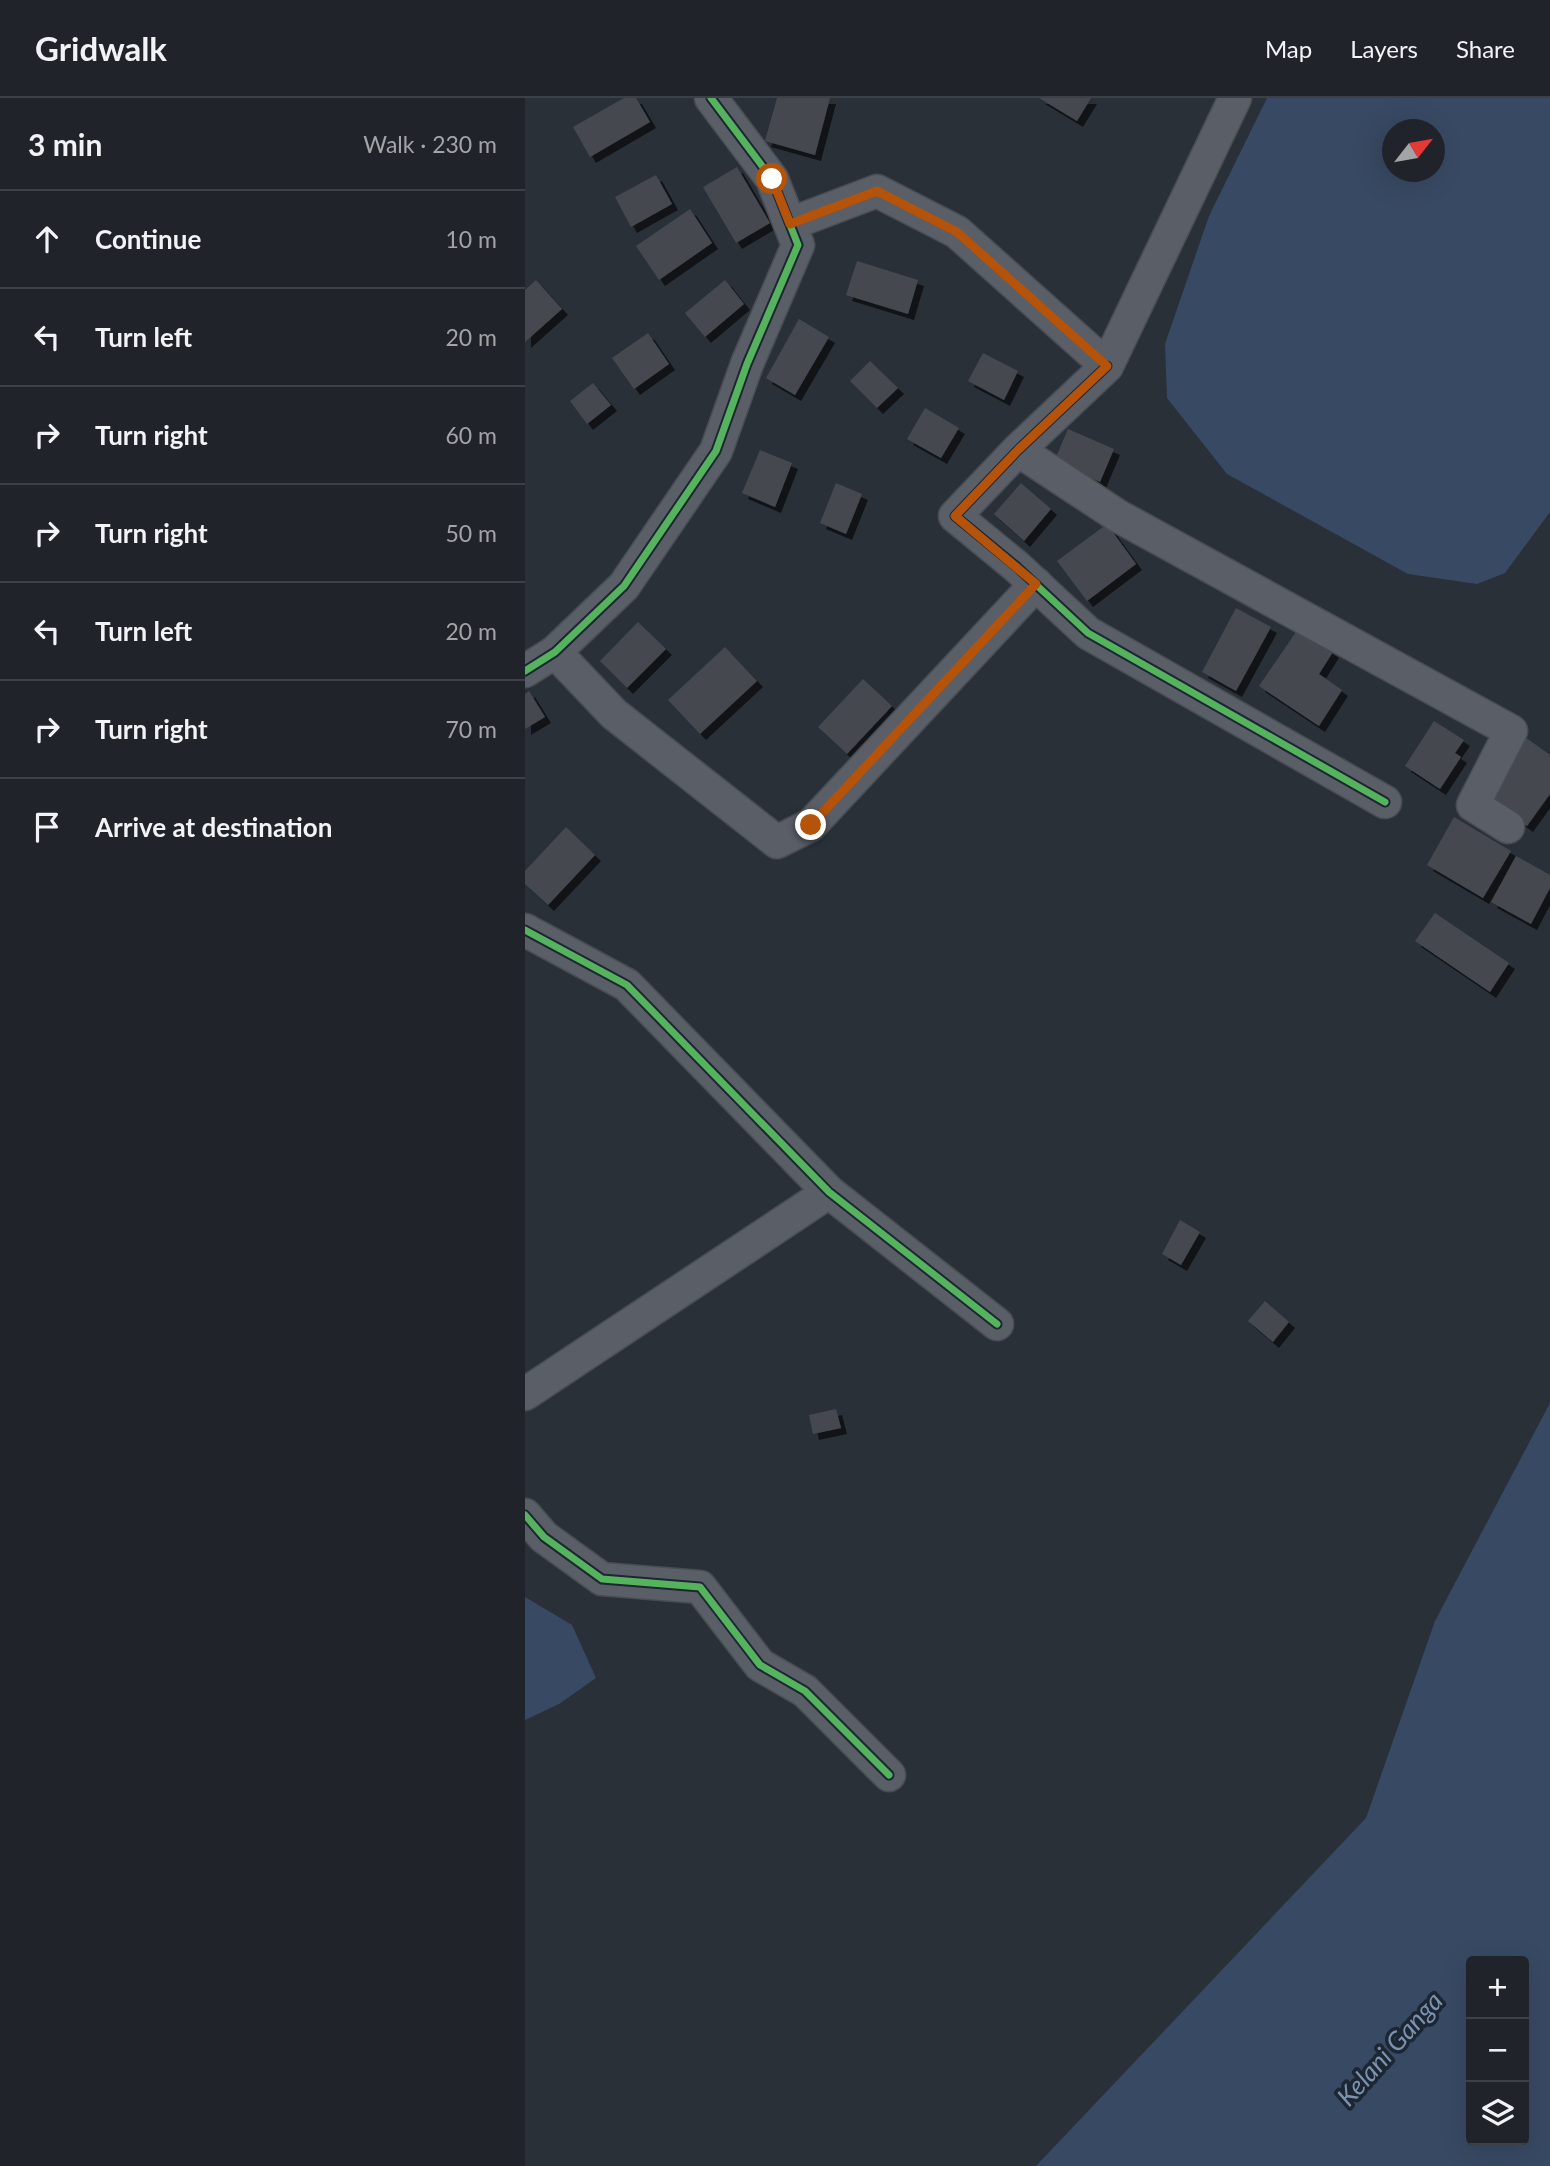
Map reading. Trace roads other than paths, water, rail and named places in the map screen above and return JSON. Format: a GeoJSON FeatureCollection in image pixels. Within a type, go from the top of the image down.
{"type":"FeatureCollection","features":[{"type":"Feature","properties":{"kind":"street"},"geometry":{"type":"LineString","coordinates":[[525,671],[555,652],[624,586],[716,451],[747,364],[798,245],[772,179],[711,98]]}},
{"type":"Feature","properties":{"kind":"street"},"geometry":{"type":"LineString","coordinates":[[1235,98],[1107,366],[1018,450],[955,516],[1036,584],[1088,633],[1385,802]]}},
{"type":"Feature","properties":{"kind":"street"},"geometry":{"type":"LineString","coordinates":[[790,224],[877,191],[957,232],[1107,366]]}},
{"type":"Feature","properties":{"kind":"street"},"geometry":{"type":"LineString","coordinates":[[1018,450],[1118,516],[1511,731],[1473,805],[1508,827]]}},
{"type":"Feature","properties":{"kind":"street"},"geometry":{"type":"LineString","coordinates":[[555,652],[614,714],[777,842],[811,825],[1036,584]]}},
{"type":"Feature","properties":{"kind":"street"},"geometry":{"type":"LineString","coordinates":[[525,930],[627,985],[829,1192],[997,1324]]}},
{"type":"Feature","properties":{"kind":"street"},"geometry":{"type":"LineString","coordinates":[[525,1394],[829,1192]]}},
{"type":"Feature","properties":{"kind":"street"},"geometry":{"type":"LineString","coordinates":[[525,1515],[544,1536],[602,1579],[700,1587],[760,1665],[805,1691],[890,1775]]}},
{"type":"Feature","properties":{"kind":"water"},"geometry":{"type":"Polygon","coordinates":[[[1267,98],[1550,98],[1550,512],[1505,573],[1477,584],[1408,574],[1227,474],[1167,398],[1165,344],[1209,216],[1267,98]]]}},
{"type":"Feature","properties":{"kind":"water","name":"Kelani Ganga"},"geometry":{"type":"Polygon","coordinates":[[[1550,1403],[1550,2166],[1036,2166],[1366,1818],[1435,1621],[1550,1403]]]}},
{"type":"Feature","properties":{"kind":"water"},"geometry":{"type":"Polygon","coordinates":[[[525,1597],[572,1625],[596,1678],[559,1704],[525,1720],[525,1597]]]}}]}
